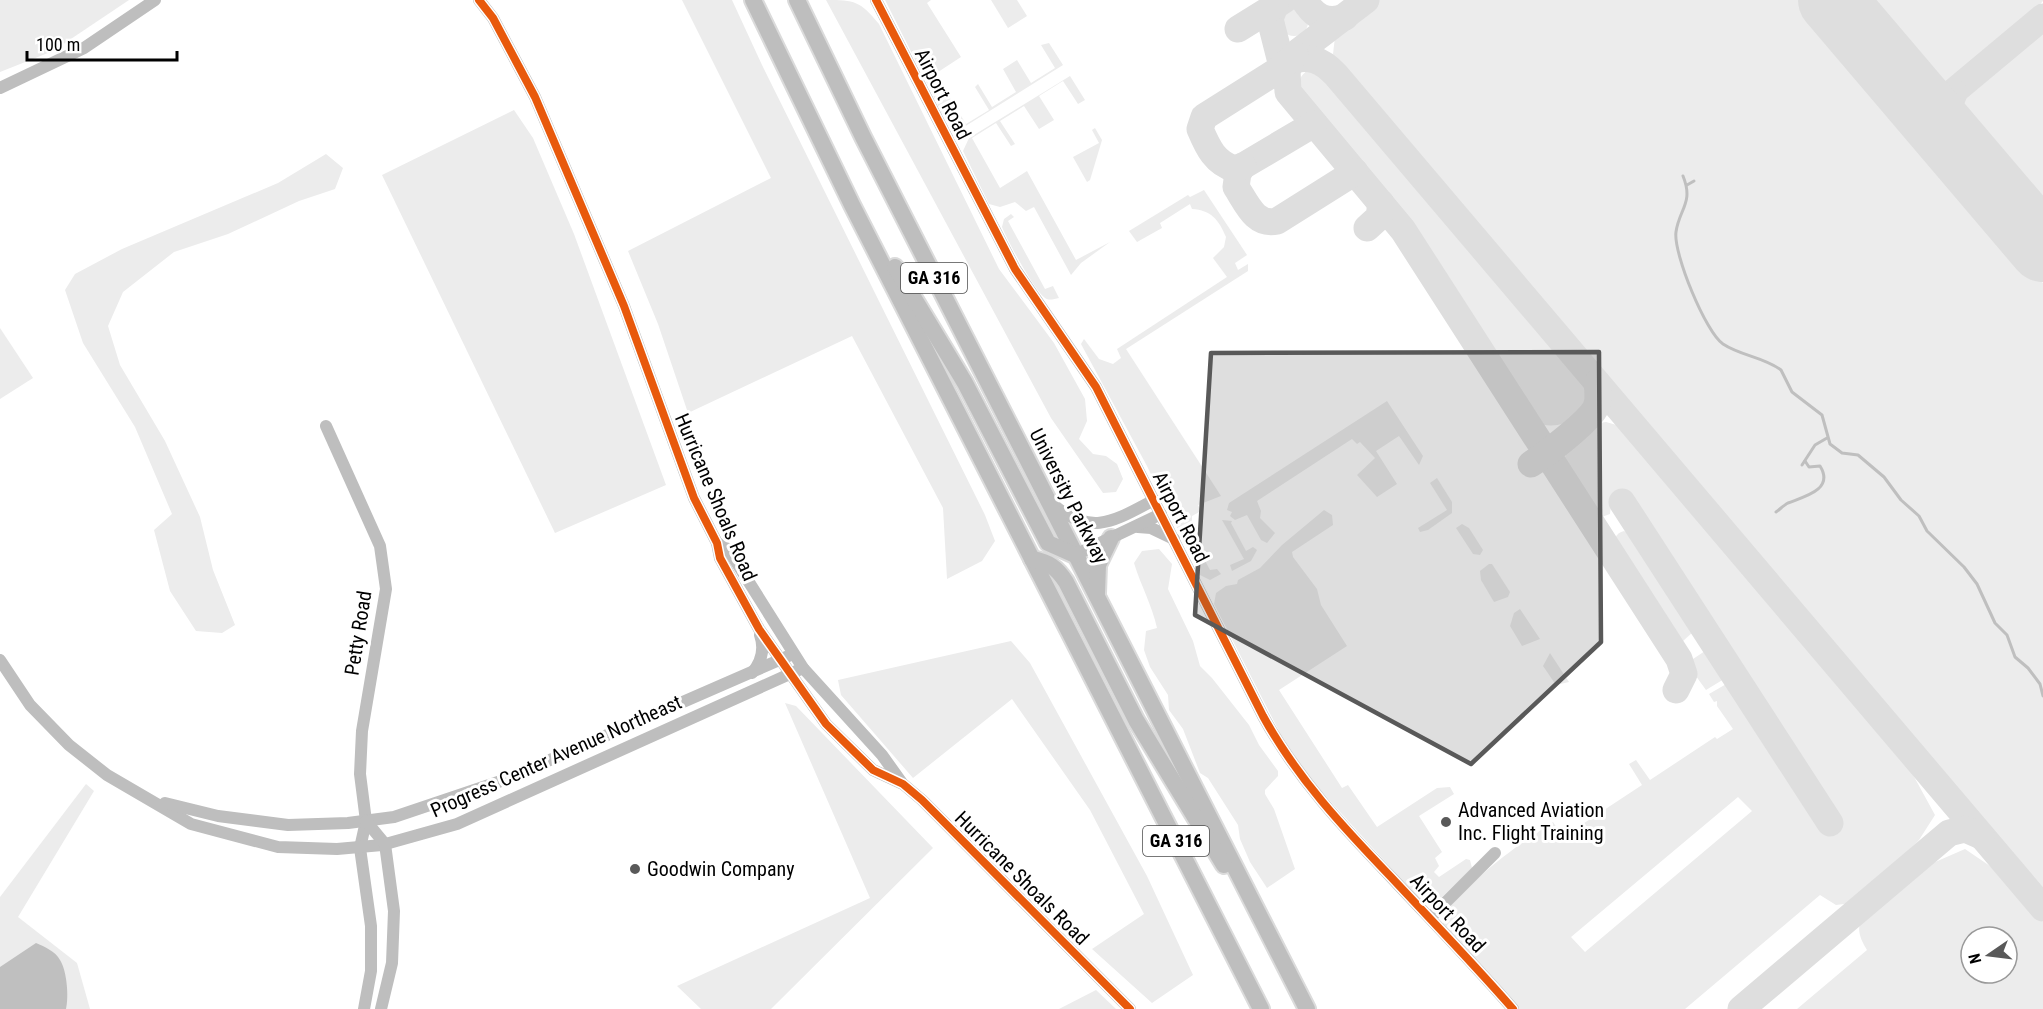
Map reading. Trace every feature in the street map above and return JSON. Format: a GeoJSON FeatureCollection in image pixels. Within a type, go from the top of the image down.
{"type":"FeatureCollection","features":[{"type":"Feature","properties":{"kind":"highway","name":"GA 316"},"geometry":{"type":"LineString","coordinates":[[753,0],[852,205],[1261,1009]]}},
{"type":"Feature","properties":{"kind":"highway","name":"University Parkway"},"geometry":{"type":"LineString","coordinates":[[796,0],[1046,499],[1307,1009]]}},
{"type":"Feature","properties":{"kind":"highway"},"geometry":{"type":"LineString","coordinates":[[852,205],[879,241],[965,383],[1048,543],[1075,555]]}},
{"type":"Feature","properties":{"kind":"highway"},"geometry":{"type":"LineString","coordinates":[[1098,600],[1098,565],[1111,538]]}},
{"type":"Feature","properties":{"kind":"highway"},"geometry":{"type":"LineString","coordinates":[[1032,559],[1046,561],[1057,569],[1066,582],[1136,720],[1168,776],[1210,845],[1252,902]]}},
{"type":"Feature","properties":{"kind":"street"},"geometry":{"type":"LineString","coordinates":[[0,88],[84,48],[155,0]]}},
{"type":"Feature","properties":{"kind":"street","name":"Hurricane Shoals Road"},"geometry":{"type":"LineString","coordinates":[[479,0],[493,18],[535,97],[624,306],[694,498],[717,543],[720,558],[759,629],[782,661],[797,671],[882,755],[903,784],[993,870],[1130,1009]]}},
{"type":"Feature","properties":{"kind":"street","name":"Hurricane Shoals Road"},"geometry":{"type":"LineString","coordinates":[[489,0],[493,18]]}},
{"type":"Feature","properties":{"kind":"street","name":"Airport Road"},"geometry":{"type":"LineString","coordinates":[[876,0],[1004,249],[1096,387],[1289,761],[1308,787],[1513,1009]]}},
{"type":"Feature","properties":{"kind":"street","name":"Petty Road"},"geometry":{"type":"LineString","coordinates":[[326,426],[380,546],[386,589],[362,731],[360,774],[366,821],[360,848],[371,926],[370,971],[364,1009]]}},
{"type":"Feature","properties":{"kind":"street"},"geometry":{"type":"LineString","coordinates":[[1046,499],[1068,516],[1103,524],[1154,500]]}},
{"type":"Feature","properties":{"kind":"street"},"geometry":{"type":"LineString","coordinates":[[1075,555],[1161,514]]}},
{"type":"Feature","properties":{"kind":"street"},"geometry":{"type":"LineString","coordinates":[[1133,527],[1151,528],[1174,539]]}},
{"type":"Feature","properties":{"kind":"street","name":"Hurricane Shoals Road"},"geometry":{"type":"LineString","coordinates":[[717,543],[728,549],[793,654],[805,693],[826,724],[873,770],[903,784]]}},
{"type":"Feature","properties":{"kind":"street"},"geometry":{"type":"LineString","coordinates":[[752,673],[759,662],[764,646],[759,629]]}},
{"type":"Feature","properties":{"kind":"street","name":"Progress Center Avenue Northeast"},"geometry":{"type":"LineString","coordinates":[[152,799],[228,818],[288,825],[366,821],[427,808],[504,780],[782,661],[793,654]]}},
{"type":"Feature","properties":{"kind":"street"},"geometry":{"type":"LineString","coordinates":[[0,660],[30,705],[69,745],[107,775],[152,799]]}},
{"type":"Feature","properties":{"kind":"street","name":"Progress Center Avenue Northeast"},"geometry":{"type":"LineString","coordinates":[[152,799],[191,824],[278,847],[360,848],[385,844],[457,824],[797,671]]}},
{"type":"Feature","properties":{"kind":"street"},"geometry":{"type":"LineString","coordinates":[[763,686],[784,685],[805,693]]}},
{"type":"Feature","properties":{"kind":"street"},"geometry":{"type":"LineString","coordinates":[[366,821],[385,844],[394,910],[392,963],[381,1009]]}},
{"type":"Feature","properties":{"kind":"street"},"geometry":{"type":"LineString","coordinates":[[1430,918],[1495,853]]}},
{"type":"Feature","properties":{"kind":"highlighted area"},"geometry":{"type":"Polygon","coordinates":[[[1599,352],[1601,642],[1471,764],[1195,615],[1211,353],[1599,352]]]}},
{"type":"Feature","properties":{"kind":"shaded area"},"geometry":{"type":"Polygon","coordinates":[[[0,0],[129,0],[53,51],[0,72],[0,0]]]}},
{"type":"Feature","properties":{"kind":"shaded area"},"geometry":{"type":"Polygon","coordinates":[[[682,0],[732,0],[985,515],[995,541],[982,561],[947,579],[943,508],[852,336],[688,413],[658,324],[628,251],[771,178],[682,0]]]}},
{"type":"Feature","properties":{"kind":"shaded area"},"geometry":{"type":"Polygon","coordinates":[[[826,0],[856,3],[862,6],[879,24],[999,269],[1054,343],[1085,399],[1087,421],[1079,439],[1093,454],[1106,456],[1117,464],[1123,479],[1116,492],[1103,493],[1051,418],[826,0]]]}},
{"type":"Feature","properties":{"kind":"shaded area"},"geometry":{"type":"Polygon","coordinates":[[[885,0],[931,0],[927,3],[961,57],[935,74],[966,124],[989,110],[975,87],[978,84],[992,107],[1016,92],[1003,69],[1017,60],[1031,83],[1055,68],[1041,45],[1049,43],[1063,65],[964,127],[953,128],[946,121],[885,0]]]}},
{"type":"Feature","properties":{"kind":"shaded area"},"geometry":{"type":"Polygon","coordinates":[[[991,0],[1017,0],[1027,16],[1008,28],[991,0]]]}},
{"type":"Feature","properties":{"kind":"shaded area"},"geometry":{"type":"Polygon","coordinates":[[[1379,0],[1803,0],[2043,283],[2043,897],[1338,64],[1333,54],[1335,37],[1379,0]]]}},
{"type":"Feature","properties":{"kind":"shaded area"},"geometry":{"type":"Polygon","coordinates":[[[1863,0],[2043,1],[2033,13],[1945,87],[1935,85],[1863,0]]]}},
{"type":"Feature","properties":{"kind":"shaded area"},"geometry":{"type":"Polygon","coordinates":[[[1294,8],[1304,12],[1308,22],[1304,32],[1294,36],[1284,32],[1280,22],[1284,12],[1294,8]]]}},
{"type":"Feature","properties":{"kind":"shaded area"},"geometry":{"type":"Polygon","coordinates":[[[2043,30],[2043,214],[1958,114],[1959,102],[2043,30]]]}},
{"type":"Feature","properties":{"kind":"shaded area"},"geometry":{"type":"Polygon","coordinates":[[[1309,69],[1319,72],[1333,85],[1584,384],[1583,405],[1571,419],[1563,424],[1553,425],[1543,425],[1533,421],[1400,212],[1301,95],[1299,80],[1309,69]]]}},
{"type":"Feature","properties":{"kind":"shaded area"},"geometry":{"type":"Polygon","coordinates":[[[1070,76],[1085,100],[1078,104],[1063,81],[1039,96],[1054,120],[1039,129],[1024,106],[1000,121],[1015,144],[1011,146],[996,123],[972,138],[1000,188],[1027,171],[1076,260],[1110,242],[1081,263],[1071,275],[1034,207],[1026,211],[1015,202],[1000,207],[989,204],[963,151],[969,138],[1070,76]]]}},
{"type":"Feature","properties":{"kind":"shaded area"},"geometry":{"type":"Polygon","coordinates":[[[514,110],[533,138],[574,234],[666,485],[555,533],[382,175],[514,110]]]}},
{"type":"Feature","properties":{"kind":"shaded area"},"geometry":{"type":"Polygon","coordinates":[[[1095,128],[1102,140],[1090,180],[1087,182],[1073,157],[1099,143],[1092,130],[1095,128]]]}},
{"type":"Feature","properties":{"kind":"shaded area"},"geometry":{"type":"Polygon","coordinates":[[[326,154],[343,168],[335,189],[299,201],[228,234],[174,252],[123,292],[108,326],[120,365],[165,441],[200,517],[213,570],[235,625],[222,633],[196,631],[170,591],[154,530],[172,514],[135,427],[83,343],[65,290],[75,274],[122,249],[278,183],[326,154]]]}},
{"type":"Feature","properties":{"kind":"shaded area"},"geometry":{"type":"Polygon","coordinates":[[[1204,190],[1247,255],[1235,263],[1238,270],[1248,264],[1248,271],[1126,349],[1221,496],[1198,505],[1201,511],[1192,516],[1192,521],[1186,525],[1210,570],[1217,569],[1221,574],[1210,580],[1200,575],[1147,466],[1081,344],[1084,339],[1099,359],[1113,364],[1121,358],[1117,349],[1227,277],[1213,258],[1224,247],[1226,237],[1223,231],[1214,217],[1204,211],[1192,209],[1190,204],[1160,223],[1162,228],[1137,242],[1129,231],[1188,195],[1190,197],[1204,190]]]}},
{"type":"Feature","properties":{"kind":"shaded area"},"geometry":{"type":"Polygon","coordinates":[[[1011,214],[1014,217],[1008,221],[1045,289],[1053,286],[1059,298],[1050,300],[1045,298],[1021,264],[1002,227],[1004,219],[1011,214]]]}},
{"type":"Feature","properties":{"kind":"shaded area"},"geometry":{"type":"Polygon","coordinates":[[[0,328],[33,378],[0,399],[0,328]]]}},
{"type":"Feature","properties":{"kind":"shaded area"},"geometry":{"type":"Polygon","coordinates":[[[1387,401],[1423,456],[1419,465],[1399,436],[1376,451],[1397,484],[1377,497],[1357,475],[1375,458],[1360,442],[1357,444],[1352,439],[1257,501],[1261,511],[1260,518],[1275,533],[1267,543],[1261,540],[1247,515],[1235,520],[1230,516],[1232,512],[1227,510],[1229,503],[1387,401]]]}},
{"type":"Feature","properties":{"kind":"shaded area"},"geometry":{"type":"Polygon","coordinates":[[[1606,422],[1620,426],[1634,440],[1879,730],[1912,773],[1935,815],[1919,840],[1905,855],[1852,903],[1836,905],[1820,895],[1685,1009],[1519,1009],[1443,925],[1443,915],[1468,887],[1522,843],[1553,822],[1563,837],[1642,785],[1629,764],[1636,760],[1650,780],[1715,737],[1717,739],[1733,729],[1717,706],[1717,701],[1714,702],[1709,694],[1728,683],[1821,825],[1839,822],[1729,653],[1715,661],[1724,679],[1706,690],[1693,672],[1693,659],[1720,641],[1629,498],[1615,507],[1611,504],[1610,514],[1599,518],[1591,511],[1571,482],[1564,464],[1569,447],[1582,433],[1606,422]],[[1738,797],[1571,937],[1585,952],[1752,811],[1738,797]]]}},
{"type":"Feature","properties":{"kind":"shaded area"},"geometry":{"type":"Polygon","coordinates":[[[1437,478],[1452,502],[1452,513],[1428,530],[1420,532],[1418,528],[1447,510],[1430,483],[1437,478]]]}},
{"type":"Feature","properties":{"kind":"shaded area"},"geometry":{"type":"Polygon","coordinates":[[[1324,510],[1332,515],[1333,525],[1292,552],[1293,557],[1317,589],[1321,605],[1347,646],[1279,690],[1342,788],[1348,785],[1377,827],[1437,788],[1450,787],[1454,794],[1419,816],[1442,852],[1435,858],[1439,866],[1434,872],[1439,877],[1466,859],[1470,860],[1472,868],[1433,906],[1420,900],[1310,779],[1281,735],[1214,604],[1216,593],[1226,586],[1237,584],[1238,580],[1260,568],[1282,545],[1324,510]]]}},
{"type":"Feature","properties":{"kind":"shaded area"},"geometry":{"type":"Polygon","coordinates":[[[1222,520],[1232,521],[1246,551],[1253,547],[1257,550],[1251,561],[1232,571],[1230,565],[1244,559],[1222,520]]]}},
{"type":"Feature","properties":{"kind":"shaded area"},"geometry":{"type":"Polygon","coordinates":[[[1462,524],[1469,528],[1483,550],[1480,555],[1473,554],[1456,528],[1462,524]]]}},
{"type":"Feature","properties":{"kind":"shaded area"},"geometry":{"type":"Polygon","coordinates":[[[1624,531],[1631,535],[1694,631],[1683,641],[1677,642],[1671,636],[1618,555],[1615,541],[1617,535],[1624,531]]]}},
{"type":"Feature","properties":{"kind":"shaded area"},"geometry":{"type":"Polygon","coordinates":[[[1159,549],[1172,564],[1168,589],[1193,641],[1200,666],[1249,725],[1259,745],[1278,771],[1278,776],[1265,790],[1265,794],[1274,809],[1295,869],[1267,888],[1250,862],[1240,839],[1238,825],[1208,778],[1200,773],[1183,729],[1169,710],[1168,695],[1150,667],[1144,650],[1146,631],[1157,628],[1134,563],[1142,551],[1159,549]]]}},
{"type":"Feature","properties":{"kind":"shaded area"},"geometry":{"type":"Polygon","coordinates":[[[1492,564],[1510,592],[1508,597],[1494,602],[1481,580],[1480,571],[1492,564]]]}},
{"type":"Feature","properties":{"kind":"shaded area"},"geometry":{"type":"Polygon","coordinates":[[[1520,609],[1540,639],[1522,646],[1510,626],[1514,613],[1520,609]]]}},
{"type":"Feature","properties":{"kind":"shaded area"},"geometry":{"type":"Polygon","coordinates":[[[1011,641],[1030,663],[1147,876],[1193,975],[1152,1003],[1092,949],[1144,914],[1090,810],[1012,699],[913,778],[841,695],[838,680],[1011,641]]]}},
{"type":"Feature","properties":{"kind":"shaded area"},"geometry":{"type":"Polygon","coordinates":[[[1550,653],[1569,682],[1556,685],[1543,666],[1550,653]]]}},
{"type":"Feature","properties":{"kind":"shaded area"},"geometry":{"type":"Polygon","coordinates":[[[785,703],[796,706],[933,848],[771,1009],[701,1009],[677,986],[870,898],[785,703]]]}},
{"type":"Feature","properties":{"kind":"shaded area"},"geometry":{"type":"Polygon","coordinates":[[[86,784],[94,791],[18,917],[77,963],[90,1009],[0,1009],[0,897],[86,784]]]}},
{"type":"Feature","properties":{"kind":"shaded area"},"geometry":{"type":"Polygon","coordinates":[[[1965,849],[1990,866],[2043,922],[2043,1009],[1797,1009],[1867,950],[1860,933],[1860,924],[1864,915],[1926,866],[1965,849]]]}},
{"type":"Feature","properties":{"kind":"shaded area"},"geometry":{"type":"Polygon","coordinates":[[[36,943],[53,952],[62,965],[67,984],[66,1009],[0,1009],[0,967],[36,943]]]}},
{"type":"Feature","properties":{"kind":"shaded area"},"geometry":{"type":"Polygon","coordinates":[[[1096,990],[1116,1009],[1059,1009],[1096,990]]]}},
{"type":"Feature","properties":{"kind":"waterway"},"geometry":{"type":"LineString","coordinates":[[1683,176],[1687,193],[1676,232],[1676,242],[1692,292],[1716,337],[1730,348],[1767,362],[1781,370],[1792,392],[1822,415],[1830,444],[1842,453],[1858,455],[1884,477],[1901,500],[1919,516],[1927,531],[1964,567],[1977,584],[1995,623],[2007,635],[2015,657],[2028,668],[2040,684],[2043,696]]}},
{"type":"Feature","properties":{"kind":"waterway"},"geometry":{"type":"LineString","coordinates":[[1687,185],[1694,181]]}},
{"type":"Feature","properties":{"kind":"waterway"},"geometry":{"type":"LineString","coordinates":[[1802,465],[1815,445],[1827,438]]}},
{"type":"Feature","properties":{"kind":"waterway"},"geometry":{"type":"LineString","coordinates":[[1776,512],[1788,503],[1809,495],[1820,487],[1824,474],[1820,466],[1809,467],[1805,461]]}},
{"type":"Feature","properties":{"kind":"taxiway"},"geometry":{"type":"LineString","coordinates":[[1284,0],[1275,6],[1270,19],[1286,82]]}},
{"type":"Feature","properties":{"kind":"taxiway"},"geometry":{"type":"LineString","coordinates":[[1304,0],[1321,17],[1332,20],[1345,17]]}},
{"type":"Feature","properties":{"kind":"taxiway"},"geometry":{"type":"LineString","coordinates":[[1366,0],[1298,52],[1287,70],[1288,92],[1403,230],[1679,659],[1684,674],[1676,690]]}},
{"type":"Feature","properties":{"kind":"taxiway"},"geometry":{"type":"LineString","coordinates":[[1238,29],[1275,6]]}},
{"type":"Feature","properties":{"kind":"taxiway"},"geometry":{"type":"LineString","coordinates":[[1908,89],[1924,98],[1946,98],[2043,17]]}},
{"type":"Feature","properties":{"kind":"taxiway"},"geometry":{"type":"LineString","coordinates":[[1243,166],[1235,169],[1222,163],[1213,154],[1200,129],[1204,117],[1277,71],[1295,55]]}},
{"type":"Feature","properties":{"kind":"taxiway"},"geometry":{"type":"LineString","coordinates":[[1288,61],[1302,58],[1314,60],[1325,65],[1336,75],[2043,908]]}},
{"type":"Feature","properties":{"kind":"taxiway"},"geometry":{"type":"LineString","coordinates":[[1953,142],[1945,116],[1954,93]]}},
{"type":"Feature","properties":{"kind":"taxiway"},"geometry":{"type":"LineString","coordinates":[[1314,124],[1243,166],[1238,173],[1236,187],[1252,212],[1263,220],[1277,221],[1355,172]]}},
{"type":"Feature","properties":{"kind":"taxiway"},"geometry":{"type":"LineString","coordinates":[[1367,228],[1379,217],[1381,203]]}},
{"type":"Feature","properties":{"kind":"taxiway"},"geometry":{"type":"LineString","coordinates":[[1531,464],[1567,437],[1592,413],[1598,401],[1597,383]]}},
{"type":"Feature","properties":{"kind":"taxiway"},"geometry":{"type":"LineString","coordinates":[[1622,502],[1830,823]]}},
{"type":"Feature","properties":{"kind":"taxiway"},"geometry":{"type":"LineString","coordinates":[[1741,1009],[1949,833],[1965,829],[1981,836]]}},
{"type":"Feature","properties":{"kind":"runway"},"geometry":{"type":"LineString","coordinates":[[1832,0],[2043,248]]}},
{"type":"Feature","properties":{"kind":"cycle path"},"geometry":{"type":"LineString","coordinates":[[479,0],[493,18],[535,97],[624,306],[694,498],[717,543],[720,558],[759,629],[826,724],[873,770],[903,784],[922,800],[1130,1009]]}},
{"type":"Feature","properties":{"kind":"cycle path"},"geometry":{"type":"LineString","coordinates":[[876,0],[1015,269],[1096,387],[1276,739],[1338,820],[1513,1009]]}},
{"type":"Feature","properties":{"kind":"place","name":"Advanced Aviation Inc. Flight Training"},"geometry":{"type":"Point","coordinates":[1446,822]}},
{"type":"Feature","properties":{"kind":"place","name":"Goodwin Company"},"geometry":{"type":"Point","coordinates":[635,869]}}]}
